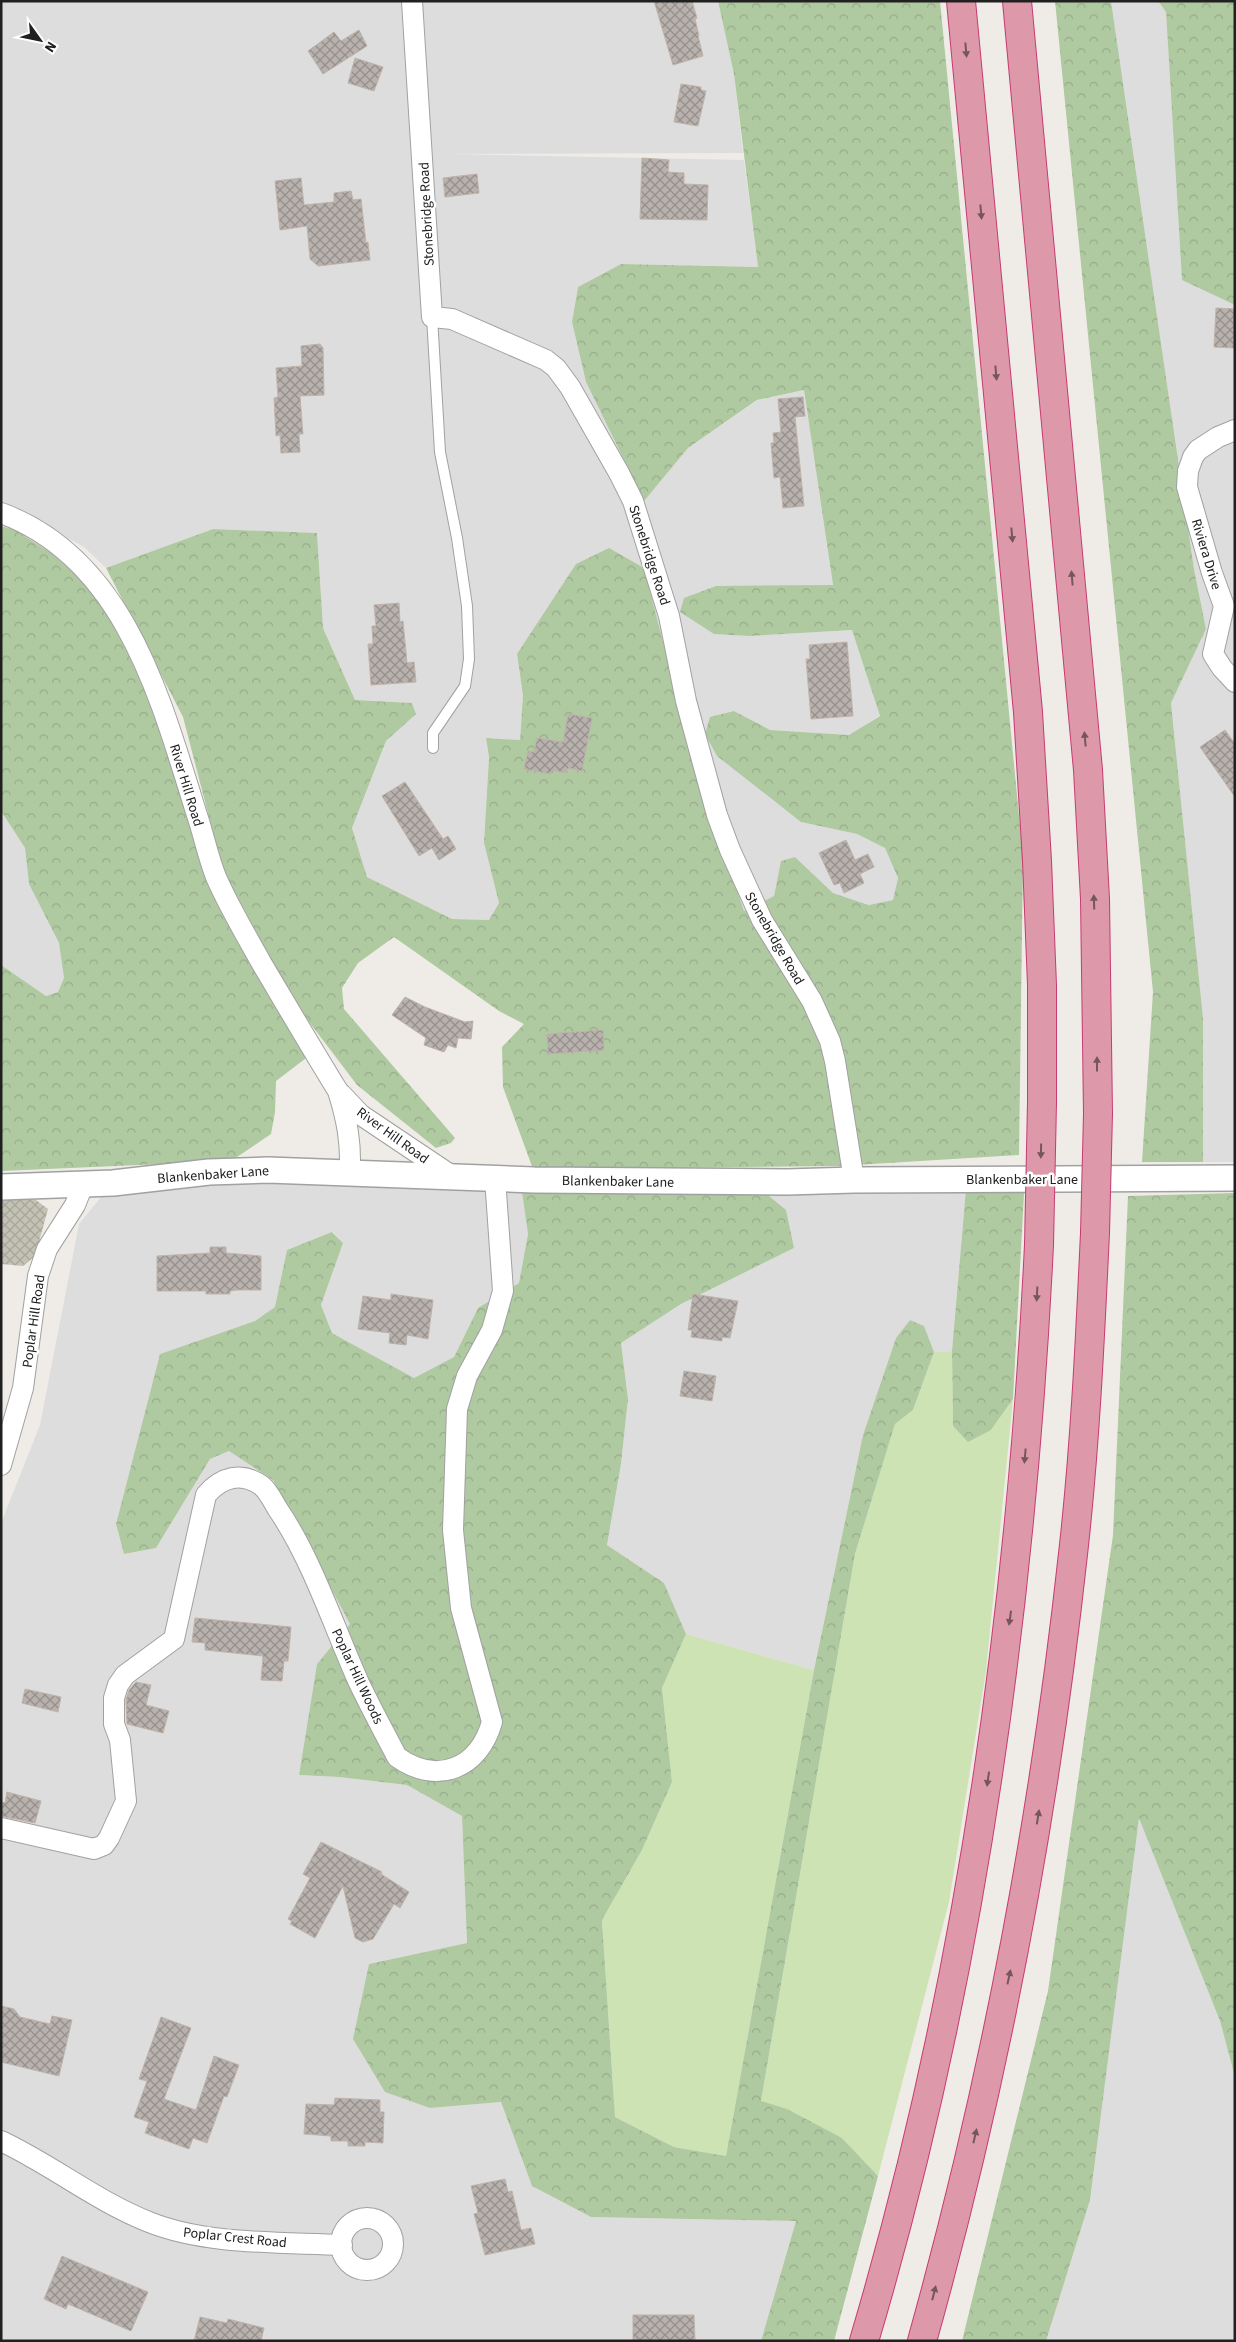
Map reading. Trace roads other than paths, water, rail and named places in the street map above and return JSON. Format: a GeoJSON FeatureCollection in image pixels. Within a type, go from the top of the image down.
{"type":"FeatureCollection","features":[{"type":"Feature","properties":{"kind":"highway"},"geometry":{"type":"LineString","coordinates":[[864,2341],[891,2243],[928,2092],[955,1965],[985,1799],[1012,1604],[1033,1365],[1039,1245],[1042,1102],[1041,966],[1028,712],[961,1]]}},
{"type":"Feature","properties":{"kind":"highway"},"geometry":{"type":"LineString","coordinates":[[922,2341],[967,2171],[987,2083],[1011,1966],[1043,1786],[1074,1551],[1088,1391],[1095,1233],[1098,1113],[1094,899],[1088,770],[1017,1]]}},
{"type":"Feature","properties":{"kind":"street","name":"Stonebridge Road"},"geometry":{"type":"LineString","coordinates":[[412,1],[432,317],[452,318],[546,360],[556,368],[570,387],[633,501],[669,616],[686,701],[718,815],[730,850],[762,920],[812,1001],[830,1041],[836,1061],[854,1180]]}},
{"type":"Feature","properties":{"kind":"street","name":"Riviera Drive"},"geometry":{"type":"LineString","coordinates":[[1235,430],[1218,437],[1198,450],[1193,457],[1188,471],[1187,487],[1212,573],[1230,610],[1213,654],[1222,668],[1235,682]]}},
{"type":"Feature","properties":{"kind":"street","name":"River Hill Road"},"geometry":{"type":"LineString","coordinates":[[1,513],[21,521],[45,535],[80,563],[112,602],[135,644],[165,713],[216,877],[237,919],[338,1091],[362,1115],[452,1176]]}},
{"type":"Feature","properties":{"kind":"street","name":"River Hill Road"},"geometry":{"type":"LineString","coordinates":[[338,1091],[351,1145],[350,1172]]}},
{"type":"Feature","properties":{"kind":"street","name":"Blankenbaker Lane"},"geometry":{"type":"LineString","coordinates":[[1,1187],[84,1185],[209,1172],[268,1170],[495,1178],[788,1182],[1235,1178]]}},
{"type":"Feature","properties":{"kind":"street","name":"Poplar Hill Woods"},"geometry":{"type":"LineString","coordinates":[[1,1828],[94,1849],[104,1845],[109,1838],[126,1802],[120,1740],[114,1724],[114,1698],[118,1685],[125,1675],[174,1639],[204,1501],[214,1486],[225,1479],[239,1477],[252,1480],[264,1488],[292,1529],[360,1684],[397,1757],[407,1764],[423,1770],[438,1772],[453,1769],[467,1762],[479,1751],[487,1738],[492,1722],[461,1608],[453,1530],[457,1409],[467,1376],[492,1330],[502,1291],[495,1178]]}},
{"type":"Feature","properties":{"kind":"street","name":"Poplar Hill Road"},"geometry":{"type":"LineString","coordinates":[[1,1465],[23,1388],[38,1276],[47,1249],[75,1205],[84,1185]]}},
{"type":"Feature","properties":{"kind":"street","name":"Poplar Crest Road"},"geometry":{"type":"LineString","coordinates":[[1,2141],[99,2198],[149,2222],[182,2232],[246,2240],[342,2245]]}},
{"type":"Feature","properties":{"kind":"lane"},"geometry":{"type":"LineString","coordinates":[[432,317],[440,452],[466,596],[469,658],[465,686],[433,733],[433,748]]}}]}
